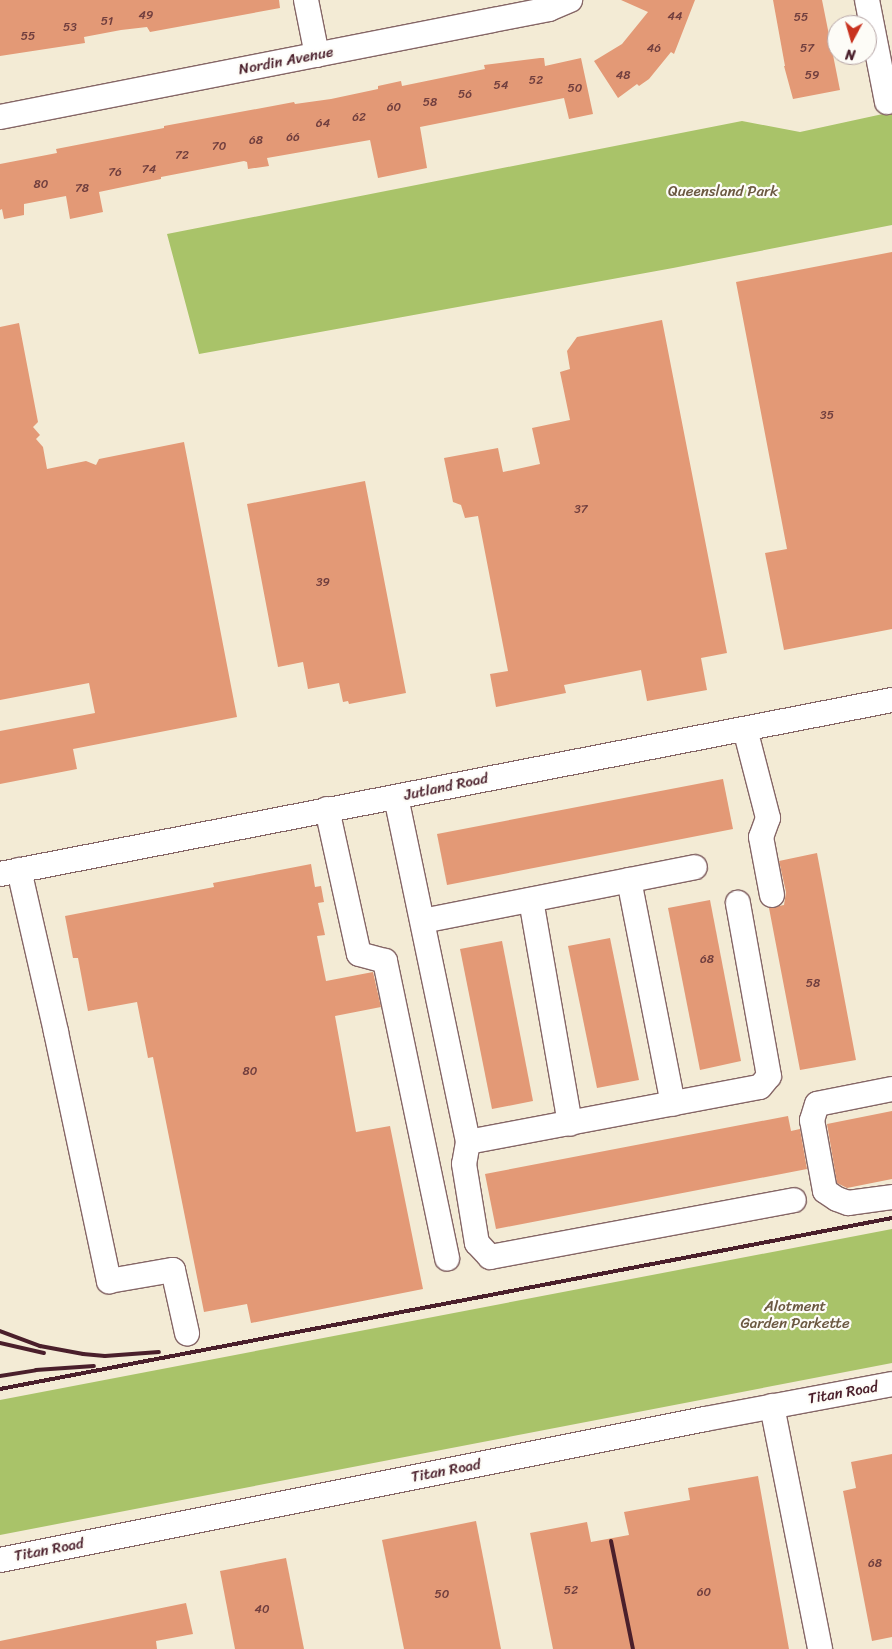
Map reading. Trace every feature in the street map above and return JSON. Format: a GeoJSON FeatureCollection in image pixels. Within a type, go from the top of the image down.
{"type":"FeatureCollection","features":[{"type":"Feature","properties":{"kind":"street"},"geometry":{"type":"LineString","coordinates":[[306,0],[317,55]]}},
{"type":"Feature","properties":{"kind":"street","name":"Nordin Avenue"},"geometry":{"type":"LineString","coordinates":[[0,117],[549,9],[570,0]]}},
{"type":"Feature","properties":{"kind":"street"},"geometry":{"type":"LineString","coordinates":[[867,0],[886,102]]}},
{"type":"Feature","properties":{"kind":"street","name":"Jutland Road"},"geometry":{"type":"LineString","coordinates":[[9,872],[892,700]]}},
{"type":"Feature","properties":{"kind":"street"},"geometry":{"type":"LineString","coordinates":[[746,729],[768,818],[761,837],[772,896]]}},
{"type":"Feature","properties":{"kind":"street"},"geometry":{"type":"LineString","coordinates":[[396,797],[468,1142],[464,1164],[477,1243],[490,1257],[794,1200]]}},
{"type":"Feature","properties":{"kind":"street"},"geometry":{"type":"LineString","coordinates":[[328,809],[359,954],[384,961],[447,1259]]}},
{"type":"Feature","properties":{"kind":"street"},"geometry":{"type":"LineString","coordinates":[[423,921],[695,867]]}},
{"type":"Feature","properties":{"kind":"street"},"geometry":{"type":"LineString","coordinates":[[9,872],[109,1281],[173,1270],[187,1332]]}},
{"type":"Feature","properties":{"kind":"street"},"geometry":{"type":"LineString","coordinates":[[629,880],[673,1104]]}},
{"type":"Feature","properties":{"kind":"street"},"geometry":{"type":"LineString","coordinates":[[531,900],[570,1124]]}},
{"type":"Feature","properties":{"kind":"street"},"geometry":{"type":"LineString","coordinates":[[468,1142],[760,1087],[769,1076],[738,904]]}},
{"type":"Feature","properties":{"kind":"street"},"geometry":{"type":"LineString","coordinates":[[892,1089],[817,1104],[812,1120],[825,1191],[837,1200],[848,1203],[892,1197]]}},
{"type":"Feature","properties":{"kind":"street","name":"Titan Road"},"geometry":{"type":"LineString","coordinates":[[0,1560],[772,1406],[892,1384]]}},
{"type":"Feature","properties":{"kind":"street"},"geometry":{"type":"LineString","coordinates":[[772,1406],[820,1649]]}},
{"type":"Feature","properties":{"kind":"green space","name":"Queensland Park"},"geometry":{"type":"Polygon","coordinates":[[[892,112],[892,225],[673,268],[199,354],[167,234],[742,121],[800,132],[892,112]]]}},
{"type":"Feature","properties":{"kind":"green space","name":"Alotment Garden Parkette"},"geometry":{"type":"Polygon","coordinates":[[[892,1229],[892,1363],[0,1535],[0,1400],[892,1229]]]}},
{"type":"Feature","properties":{"kind":"building"},"geometry":{"type":"Polygon","coordinates":[[[0,0],[279,0],[280,8],[150,32],[147,27],[121,30],[84,37],[85,43],[0,56],[0,0]]]}},
{"type":"Feature","properties":{"kind":"building"},"geometry":{"type":"Polygon","coordinates":[[[621,0],[695,0],[674,54],[671,52],[649,79],[639,86],[637,84],[618,98],[594,61],[622,44],[648,12],[621,0]]]}},
{"type":"Feature","properties":{"kind":"building"},"geometry":{"type":"Polygon","coordinates":[[[773,0],[822,0],[827,25],[827,65],[835,65],[840,90],[793,99],[773,0]]]}},
{"type":"Feature","properties":{"kind":"building"},"geometry":{"type":"Polygon","coordinates":[[[544,58],[545,66],[581,58],[593,114],[569,119],[564,98],[420,127],[427,168],[378,178],[370,140],[267,158],[269,166],[248,169],[247,162],[244,161],[161,177],[161,179],[99,192],[103,212],[70,219],[66,196],[24,204],[24,215],[4,219],[2,209],[0,210],[0,164],[57,153],[56,149],[164,128],[164,126],[294,102],[295,104],[331,99],[378,89],[378,86],[401,81],[402,86],[485,69],[484,65],[544,58]]]}},
{"type":"Feature","properties":{"kind":"building"},"geometry":{"type":"Polygon","coordinates":[[[892,252],[892,629],[784,650],[765,553],[787,549],[736,282],[892,252]]]}},
{"type":"Feature","properties":{"kind":"building"},"geometry":{"type":"Polygon","coordinates":[[[662,320],[727,653],[701,658],[707,690],[647,701],[641,670],[564,685],[566,693],[496,707],[490,674],[508,671],[478,516],[465,518],[461,505],[453,502],[444,458],[498,448],[503,472],[540,464],[532,428],[570,420],[560,372],[570,369],[567,351],[577,337],[662,320]]]}},
{"type":"Feature","properties":{"kind":"building"},"geometry":{"type":"Polygon","coordinates":[[[19,323],[38,422],[33,427],[40,435],[36,439],[43,447],[47,469],[86,461],[96,465],[99,459],[184,442],[237,717],[73,749],[77,769],[0,784],[0,731],[95,713],[89,683],[0,700],[0,327],[19,323]]]}},
{"type":"Feature","properties":{"kind":"building"},"geometry":{"type":"Polygon","coordinates":[[[365,481],[406,693],[349,704],[348,701],[343,702],[339,683],[308,689],[303,662],[278,667],[247,504],[365,481]]]}},
{"type":"Feature","properties":{"kind":"building"},"geometry":{"type":"Polygon","coordinates":[[[723,779],[733,829],[447,885],[437,834],[723,779]]]}},
{"type":"Feature","properties":{"kind":"building"},"geometry":{"type":"Polygon","coordinates":[[[817,853],[856,1060],[800,1070],[769,908],[784,905],[786,892],[779,861],[817,853]]]}},
{"type":"Feature","properties":{"kind":"building"},"geometry":{"type":"Polygon","coordinates":[[[311,864],[315,887],[321,886],[324,902],[318,903],[325,935],[317,936],[326,981],[373,972],[381,1007],[335,1016],[356,1132],[390,1126],[423,1289],[251,1323],[247,1304],[204,1312],[153,1057],[148,1058],[137,1002],[88,1011],[78,958],[73,958],[65,916],[214,887],[213,883],[311,864]]]}},
{"type":"Feature","properties":{"kind":"building"},"geometry":{"type":"Polygon","coordinates":[[[710,900],[741,1061],[700,1070],[668,908],[710,900]]]}},
{"type":"Feature","properties":{"kind":"building"},"geometry":{"type":"Polygon","coordinates":[[[610,938],[639,1080],[597,1088],[568,946],[610,938]]]}},
{"type":"Feature","properties":{"kind":"building"},"geometry":{"type":"Polygon","coordinates":[[[502,941],[533,1101],[492,1109],[460,949],[502,941]]]}},
{"type":"Feature","properties":{"kind":"building"},"geometry":{"type":"Polygon","coordinates":[[[892,1111],[892,1179],[847,1188],[837,1183],[827,1124],[892,1111]]]}},
{"type":"Feature","properties":{"kind":"building"},"geometry":{"type":"Polygon","coordinates":[[[788,1116],[791,1131],[800,1129],[807,1169],[496,1229],[485,1174],[788,1116]]]}},
{"type":"Feature","properties":{"kind":"building"},"geometry":{"type":"Polygon","coordinates":[[[892,1454],[892,1637],[872,1641],[843,1491],[856,1488],[851,1462],[892,1454]]]}},
{"type":"Feature","properties":{"kind":"building"},"geometry":{"type":"Polygon","coordinates":[[[758,1476],[789,1649],[553,1649],[530,1533],[587,1522],[591,1542],[629,1535],[624,1512],[690,1500],[688,1488],[758,1476]]]}},
{"type":"Feature","properties":{"kind":"building"},"geometry":{"type":"Polygon","coordinates":[[[476,1521],[501,1649],[404,1649],[382,1540],[476,1521]]]}},
{"type":"Feature","properties":{"kind":"building"},"geometry":{"type":"Polygon","coordinates":[[[286,1558],[304,1649],[235,1649],[220,1571],[286,1558]]]}},
{"type":"Feature","properties":{"kind":"building"},"geometry":{"type":"Polygon","coordinates":[[[186,1603],[193,1634],[156,1641],[157,1649],[0,1649],[0,1641],[186,1603]]]}},
{"type":"Feature","properties":{"kind":"railway"},"geometry":{"type":"LineString","coordinates":[[0,1389],[892,1218]]}},
{"type":"Feature","properties":{"kind":"railway"},"geometry":{"type":"LineString","coordinates":[[0,1331],[40,1346],[83,1354],[105,1356],[159,1352]]}},
{"type":"Feature","properties":{"kind":"railway"},"geometry":{"type":"LineString","coordinates":[[0,1343],[44,1353]]}},
{"type":"Feature","properties":{"kind":"railway"},"geometry":{"type":"LineString","coordinates":[[0,1376],[36,1370],[94,1366]]}},
{"type":"Feature","properties":{"kind":"railway"},"geometry":{"type":"LineString","coordinates":[[611,1541],[633,1649]]}}]}
